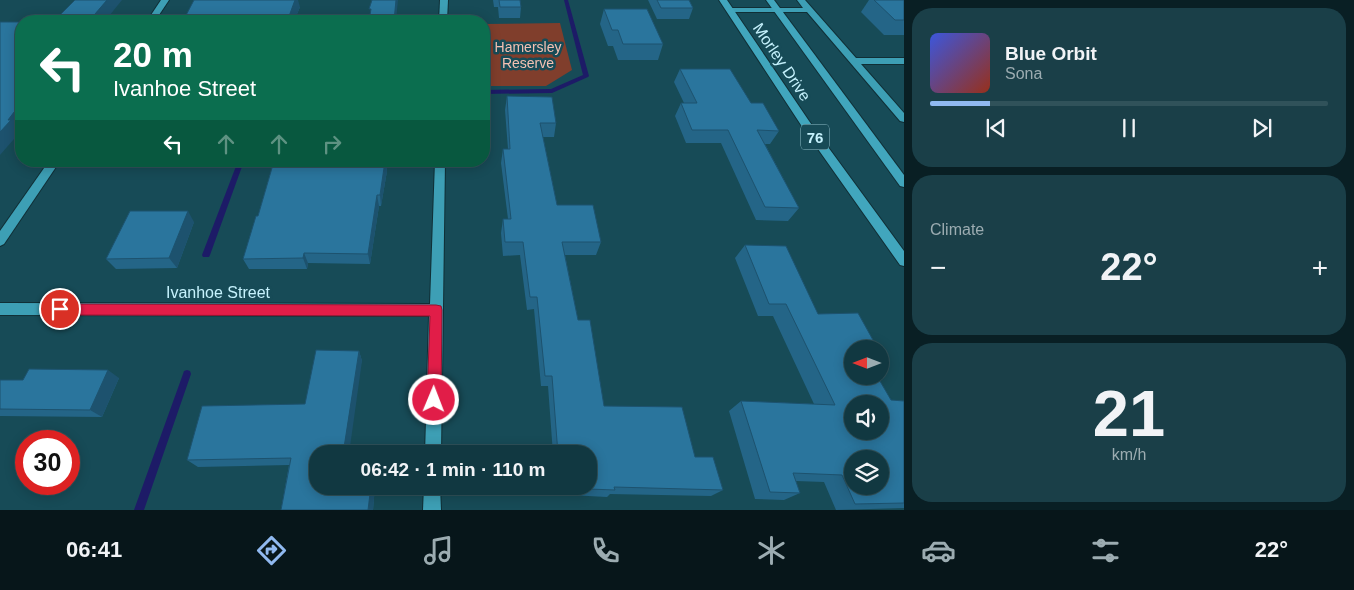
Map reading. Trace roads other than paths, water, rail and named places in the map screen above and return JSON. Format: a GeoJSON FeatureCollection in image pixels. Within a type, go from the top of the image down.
{"type":"FeatureCollection","features":[{"type":"Feature","properties":{"kind":"main road","name":"Morley Drive"},"geometry":{"type":"LineString","coordinates":[[723,0],[805,123],[904,261]]}},
{"type":"Feature","properties":{"kind":"main road","name":"Morley Drive"},"geometry":{"type":"LineString","coordinates":[[770,0],[904,183]]}},
{"type":"Feature","properties":{"kind":"street"},"geometry":{"type":"LineString","coordinates":[[155,15],[165,0]]}},
{"type":"Feature","properties":{"kind":"street"},"geometry":{"type":"LineString","coordinates":[[443,15],[444,0]]}},
{"type":"Feature","properties":{"kind":"street"},"geometry":{"type":"LineString","coordinates":[[801,0],[904,119]]}},
{"type":"Feature","properties":{"kind":"street"},"geometry":{"type":"LineString","coordinates":[[730,10],[810,10]]}},
{"type":"Feature","properties":{"kind":"street"},"geometry":{"type":"LineString","coordinates":[[853,60],[904,61]]}},
{"type":"Feature","properties":{"kind":"street"},"geometry":{"type":"LineString","coordinates":[[0,241],[51,167]]}},
{"type":"Feature","properties":{"kind":"street"},"geometry":{"type":"LineString","coordinates":[[433,445],[440,167]]}},
{"type":"Feature","properties":{"kind":"street","name":"Ivanhoe Street"},"geometry":{"type":"LineString","coordinates":[[0,309],[436,310]]}},
{"type":"Feature","properties":{"kind":"street"},"geometry":{"type":"LineString","coordinates":[[432,495],[432,510]]}},
{"type":"Feature","properties":{"kind":"waterway"},"geometry":{"type":"LineString","coordinates":[[490,92],[552,91],[586,76],[566,0]]}},
{"type":"Feature","properties":{"kind":"waterway"},"geometry":{"type":"LineString","coordinates":[[206,255],[239,167]]}},
{"type":"Feature","properties":{"kind":"waterway"},"geometry":{"type":"LineString","coordinates":[[139,510],[187,374]]}},
{"type":"Feature","properties":{"kind":"park label","name":"Hamersley Reserve"},"geometry":{"type":"Point","coordinates":[528,56]}}]}
